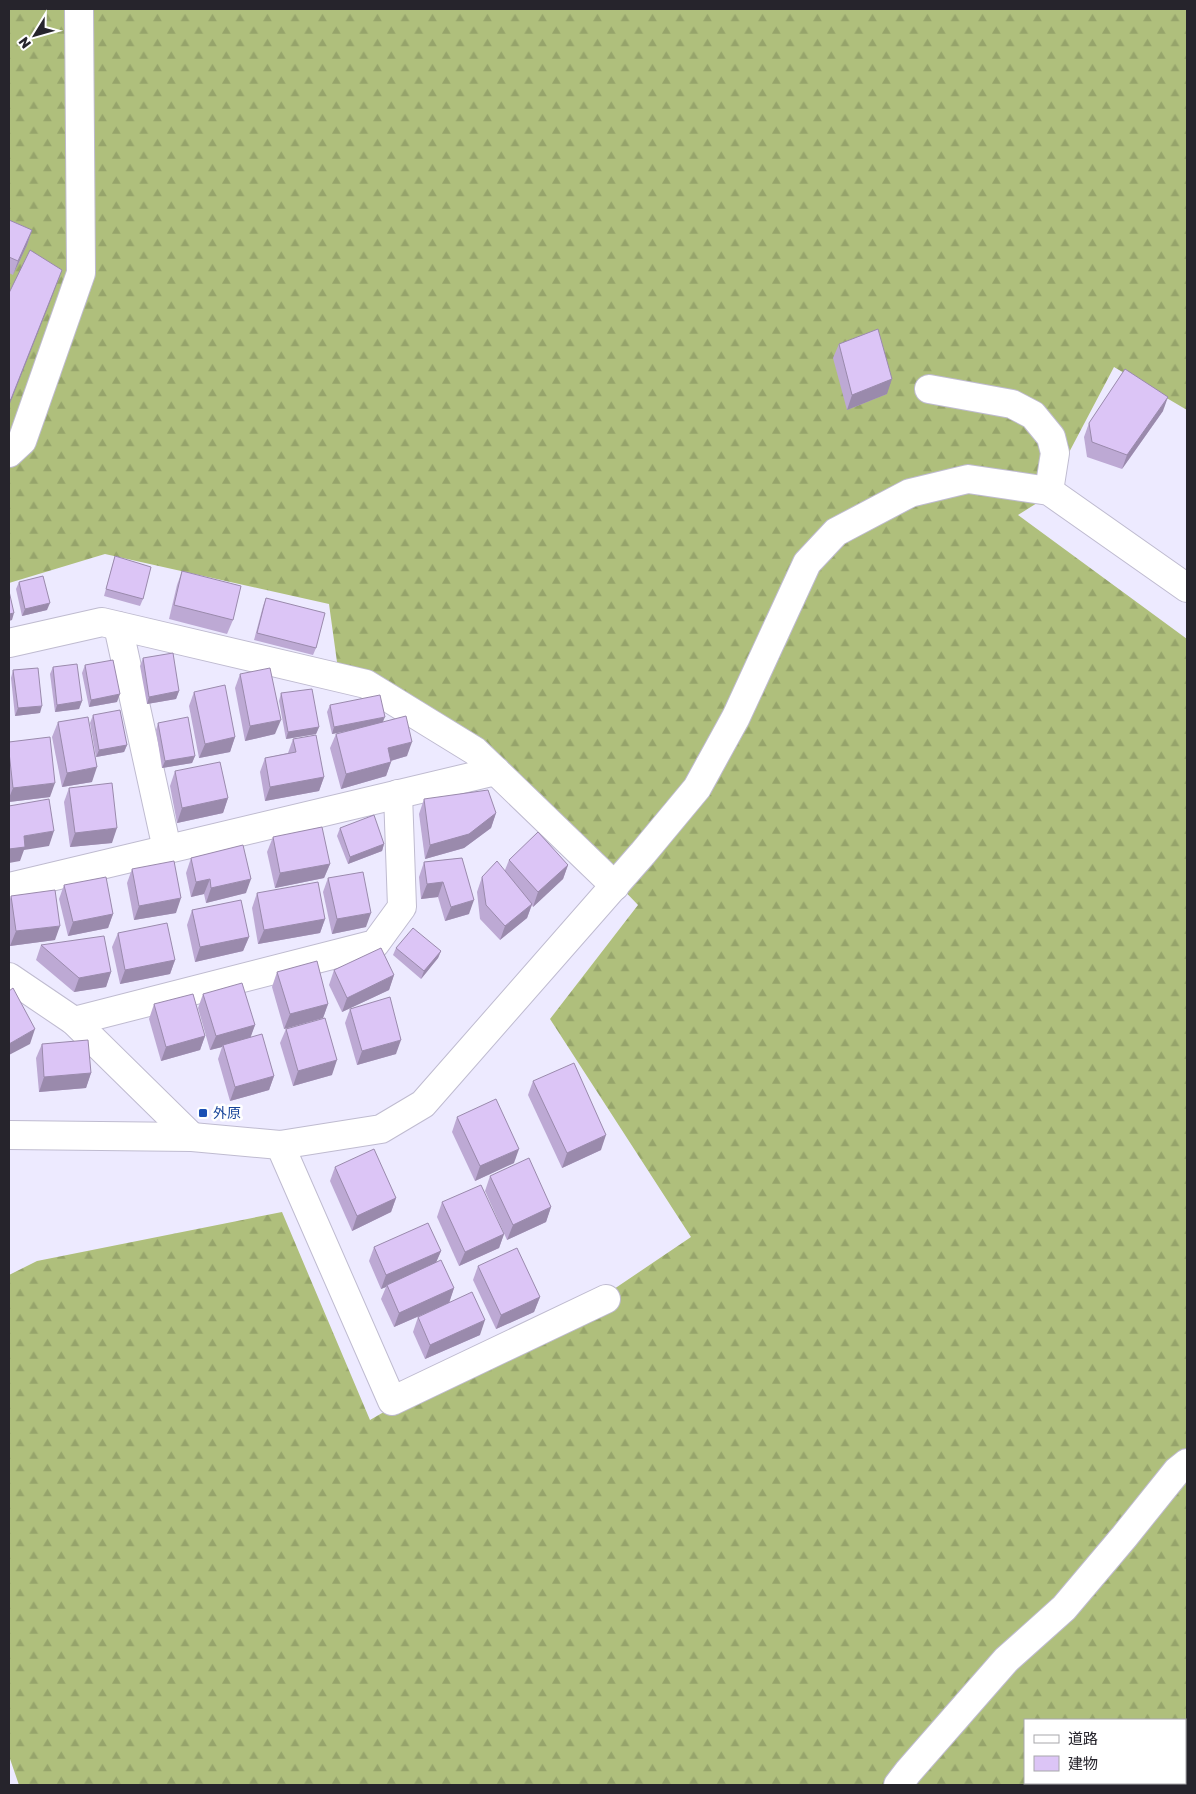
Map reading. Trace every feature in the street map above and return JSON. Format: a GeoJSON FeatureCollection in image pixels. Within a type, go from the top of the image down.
{"type":"FeatureCollection","features":[{"type":"Feature","properties":{"kind":"street"},"geometry":{"type":"LineString","coordinates":[[9,453],[22,441],[82,273],[79,9]]}},
{"type":"Feature","properties":{"kind":"street"},"geometry":{"type":"LineString","coordinates":[[929,389],[1012,404],[1034,415],[1051,438],[1056,452],[1048,491]]}},
{"type":"Feature","properties":{"kind":"street"},"geometry":{"type":"LineString","coordinates":[[9,1135],[192,1137],[280,1145],[381,1129],[423,1104],[615,886],[697,788],[736,718],[808,563],[836,532],[910,493],[968,479],[1048,491],[1187,588]]}},
{"type":"Feature","properties":{"kind":"street"},"geometry":{"type":"LineString","coordinates":[[9,643],[102,622],[366,684],[475,752],[615,886]]}},
{"type":"Feature","properties":{"kind":"street"},"geometry":{"type":"LineString","coordinates":[[118,626],[167,849]]}},
{"type":"Feature","properties":{"kind":"street"},"geometry":{"type":"LineString","coordinates":[[9,887],[496,771]]}},
{"type":"Feature","properties":{"kind":"street"},"geometry":{"type":"LineString","coordinates":[[74,1021],[376,944],[402,907],[398,794]]}},
{"type":"Feature","properties":{"kind":"street"},"geometry":{"type":"LineString","coordinates":[[9,977],[74,1021],[192,1137]]}},
{"type":"Feature","properties":{"kind":"street"},"geometry":{"type":"LineString","coordinates":[[280,1145],[392,1401],[606,1299]]}},
{"type":"Feature","properties":{"kind":"street"},"geometry":{"type":"LineString","coordinates":[[898,1785],[1006,1660],[1064,1608],[1177,1471],[1187,1463]]}},
{"type":"Feature","properties":{"kind":"green space"},"geometry":{"type":"Polygon","coordinates":[[[9,9],[1187,9],[1187,410],[1114,367],[1045,498],[1018,515],[1187,639],[1187,1785],[19,1785],[9,1756],[9,1275],[37,1261],[282,1212],[370,1420],[453,1372],[580,1312],[691,1237],[550,1019],[638,905],[487,747],[337,662],[329,604],[105,554],[9,583],[9,9]]]}},
{"type":"Feature","properties":{"kind":"building"},"geometry":{"type":"Polygon","coordinates":[[[9,220],[32,230],[18,261],[9,257],[9,220]]]}},
{"type":"Feature","properties":{"kind":"building"},"geometry":{"type":"Polygon","coordinates":[[[30,250],[62,270],[9,401],[9,293],[30,250]]]}},
{"type":"Feature","properties":{"kind":"building"},"geometry":{"type":"Polygon","coordinates":[[[878,329],[892,379],[852,395],[839,344],[878,329]]]}},
{"type":"Feature","properties":{"kind":"building"},"geometry":{"type":"Polygon","coordinates":[[[1125,369],[1168,397],[1127,455],[1092,442],[1089,423],[1125,369]]]}},
{"type":"Feature","properties":{"kind":"building"},"geometry":{"type":"Polygon","coordinates":[[[115,556],[151,567],[143,599],[106,589],[115,556]]]}},
{"type":"Feature","properties":{"kind":"building"},"geometry":{"type":"Polygon","coordinates":[[[182,571],[241,586],[233,620],[174,605],[182,571]]]}},
{"type":"Feature","properties":{"kind":"building"},"geometry":{"type":"Polygon","coordinates":[[[43,576],[50,603],[25,609],[19,582],[43,576]]]}},
{"type":"Feature","properties":{"kind":"building"},"geometry":{"type":"Polygon","coordinates":[[[9,591],[14,613],[9,614],[9,591]]]}},
{"type":"Feature","properties":{"kind":"building"},"geometry":{"type":"Polygon","coordinates":[[[266,598],[325,613],[316,648],[257,633],[266,598]]]}},
{"type":"Feature","properties":{"kind":"building"},"geometry":{"type":"Polygon","coordinates":[[[173,653],[179,691],[149,697],[143,658],[173,653]]]}},
{"type":"Feature","properties":{"kind":"building"},"geometry":{"type":"Polygon","coordinates":[[[113,660],[120,694],[91,700],[85,665],[113,660]]]}},
{"type":"Feature","properties":{"kind":"building"},"geometry":{"type":"Polygon","coordinates":[[[77,664],[82,701],[57,705],[53,667],[77,664]]]}},
{"type":"Feature","properties":{"kind":"building"},"geometry":{"type":"Polygon","coordinates":[[[38,668],[42,706],[18,708],[13,670],[38,668]]]}},
{"type":"Feature","properties":{"kind":"building"},"geometry":{"type":"Polygon","coordinates":[[[270,668],[281,720],[250,726],[240,674],[270,668]]]}},
{"type":"Feature","properties":{"kind":"building"},"geometry":{"type":"Polygon","coordinates":[[[225,685],[235,737],[205,744],[194,692],[225,685]]]}},
{"type":"Feature","properties":{"kind":"building"},"geometry":{"type":"Polygon","coordinates":[[[312,689],[319,727],[288,732],[281,693],[312,689]]]}},
{"type":"Feature","properties":{"kind":"building"},"geometry":{"type":"Polygon","coordinates":[[[380,695],[385,717],[334,727],[330,705],[380,695]]]}},
{"type":"Feature","properties":{"kind":"building"},"geometry":{"type":"Polygon","coordinates":[[[120,710],[127,745],[99,750],[93,715],[120,710]]]}},
{"type":"Feature","properties":{"kind":"building"},"geometry":{"type":"Polygon","coordinates":[[[406,716],[412,742],[388,748],[391,762],[346,774],[336,734],[406,716]]]}},
{"type":"Feature","properties":{"kind":"building"},"geometry":{"type":"Polygon","coordinates":[[[88,717],[97,767],[67,773],[58,722],[88,717]]]}},
{"type":"Feature","properties":{"kind":"building"},"geometry":{"type":"Polygon","coordinates":[[[188,717],[195,756],[165,761],[158,723],[188,717]]]}},
{"type":"Feature","properties":{"kind":"building"},"geometry":{"type":"Polygon","coordinates":[[[316,735],[324,777],[270,787],[265,758],[296,752],[293,739],[316,735]]]}},
{"type":"Feature","properties":{"kind":"building"},"geometry":{"type":"Polygon","coordinates":[[[50,737],[55,783],[13,788],[9,742],[50,737]]]}},
{"type":"Feature","properties":{"kind":"building"},"geometry":{"type":"Polygon","coordinates":[[[220,762],[228,798],[182,808],[175,771],[220,762]]]}},
{"type":"Feature","properties":{"kind":"building"},"geometry":{"type":"Polygon","coordinates":[[[112,783],[117,828],[75,833],[69,788],[112,783]]]}},
{"type":"Feature","properties":{"kind":"building"},"geometry":{"type":"Polygon","coordinates":[[[488,790],[496,813],[469,834],[430,845],[424,799],[488,790]]]}},
{"type":"Feature","properties":{"kind":"building"},"geometry":{"type":"Polygon","coordinates":[[[49,799],[54,831],[24,836],[25,847],[9,849],[9,806],[49,799]]]}},
{"type":"Feature","properties":{"kind":"building"},"geometry":{"type":"Polygon","coordinates":[[[374,815],[384,844],[350,857],[340,828],[374,815]]]}},
{"type":"Feature","properties":{"kind":"building"},"geometry":{"type":"Polygon","coordinates":[[[322,827],[330,864],[280,873],[273,837],[322,827]]]}},
{"type":"Feature","properties":{"kind":"building"},"geometry":{"type":"Polygon","coordinates":[[[538,832],[568,865],[538,892],[509,860],[538,832]]]}},
{"type":"Feature","properties":{"kind":"building"},"geometry":{"type":"Polygon","coordinates":[[[243,845],[251,879],[211,888],[210,879],[196,882],[191,858],[243,845]]]}},
{"type":"Feature","properties":{"kind":"building"},"geometry":{"type":"Polygon","coordinates":[[[462,858],[474,900],[451,907],[443,882],[427,884],[424,862],[462,858]]]}},
{"type":"Feature","properties":{"kind":"building"},"geometry":{"type":"Polygon","coordinates":[[[174,861],[181,898],[139,906],[132,869],[174,861]]]}},
{"type":"Feature","properties":{"kind":"building"},"geometry":{"type":"Polygon","coordinates":[[[497,861],[532,904],[505,926],[486,905],[482,877],[497,861]]]}},
{"type":"Feature","properties":{"kind":"building"},"geometry":{"type":"Polygon","coordinates":[[[363,872],[371,913],[337,919],[328,878],[363,872]]]}},
{"type":"Feature","properties":{"kind":"building"},"geometry":{"type":"Polygon","coordinates":[[[106,877],[113,914],[73,922],[64,885],[106,877]]]}},
{"type":"Feature","properties":{"kind":"building"},"geometry":{"type":"Polygon","coordinates":[[[318,882],[325,919],[264,930],[257,893],[318,882]]]}},
{"type":"Feature","properties":{"kind":"building"},"geometry":{"type":"Polygon","coordinates":[[[55,890],[60,926],[16,931],[11,896],[55,890]]]}},
{"type":"Feature","properties":{"kind":"building"},"geometry":{"type":"Polygon","coordinates":[[[241,900],[249,937],[200,947],[192,910],[241,900]]]}},
{"type":"Feature","properties":{"kind":"building"},"geometry":{"type":"Polygon","coordinates":[[[167,923],[175,960],[125,970],[118,933],[167,923]]]}},
{"type":"Feature","properties":{"kind":"building"},"geometry":{"type":"Polygon","coordinates":[[[413,928],[441,951],[424,971],[396,948],[413,928]]]}},
{"type":"Feature","properties":{"kind":"building"},"geometry":{"type":"Polygon","coordinates":[[[104,936],[111,972],[79,978],[41,945],[104,936]]]}},
{"type":"Feature","properties":{"kind":"building"},"geometry":{"type":"Polygon","coordinates":[[[381,948],[394,975],[347,998],[334,970],[381,948]]]}},
{"type":"Feature","properties":{"kind":"building"},"geometry":{"type":"Polygon","coordinates":[[[317,961],[328,1004],[290,1014],[277,972],[317,961]]]}},
{"type":"Feature","properties":{"kind":"building"},"geometry":{"type":"Polygon","coordinates":[[[242,983],[255,1025],[216,1036],[203,994],[242,983]]]}},
{"type":"Feature","properties":{"kind":"building"},"geometry":{"type":"Polygon","coordinates":[[[13,988],[35,1029],[9,1044],[9,991],[13,988]]]}},
{"type":"Feature","properties":{"kind":"building"},"geometry":{"type":"Polygon","coordinates":[[[193,994],[205,1036],[166,1047],[154,1004],[193,994]]]}},
{"type":"Feature","properties":{"kind":"building"},"geometry":{"type":"Polygon","coordinates":[[[390,997],[401,1040],[362,1051],[350,1009],[390,997]]]}},
{"type":"Feature","properties":{"kind":"building"},"geometry":{"type":"Polygon","coordinates":[[[325,1018],[337,1060],[298,1071],[286,1029],[325,1018]]]}},
{"type":"Feature","properties":{"kind":"building"},"geometry":{"type":"Polygon","coordinates":[[[262,1034],[274,1076],[235,1087],[223,1045],[262,1034]]]}},
{"type":"Feature","properties":{"kind":"building"},"geometry":{"type":"Polygon","coordinates":[[[88,1040],[91,1073],[44,1077],[42,1044],[88,1040]]]}},
{"type":"Feature","properties":{"kind":"building"},"geometry":{"type":"Polygon","coordinates":[[[574,1063],[606,1135],[567,1153],[533,1081],[574,1063]]]}},
{"type":"Feature","properties":{"kind":"building"},"geometry":{"type":"Polygon","coordinates":[[[496,1099],[519,1149],[480,1166],[457,1117],[496,1099]]]}},
{"type":"Feature","properties":{"kind":"building"},"geometry":{"type":"Polygon","coordinates":[[[374,1149],[396,1198],[357,1216],[335,1167],[374,1149]]]}},
{"type":"Feature","properties":{"kind":"building"},"geometry":{"type":"Polygon","coordinates":[[[529,1158],[551,1207],[513,1225],[490,1176],[529,1158]]]}},
{"type":"Feature","properties":{"kind":"building"},"geometry":{"type":"Polygon","coordinates":[[[481,1185],[504,1234],[465,1252],[442,1202],[481,1185]]]}},
{"type":"Feature","properties":{"kind":"building"},"geometry":{"type":"Polygon","coordinates":[[[428,1223],[441,1251],[386,1275],[374,1247],[428,1223]]]}},
{"type":"Feature","properties":{"kind":"building"},"geometry":{"type":"Polygon","coordinates":[[[517,1248],[540,1297],[501,1315],[478,1266],[517,1248]]]}},
{"type":"Feature","properties":{"kind":"building"},"geometry":{"type":"Polygon","coordinates":[[[441,1260],[454,1288],[399,1313],[387,1285],[441,1260]]]}},
{"type":"Feature","properties":{"kind":"building"},"geometry":{"type":"Polygon","coordinates":[[[472,1292],[485,1320],[430,1345],[418,1317],[472,1292]]]}},
{"type":"Feature","properties":{"kind":"place","name":"外原"},"geometry":{"type":"Point","coordinates":[203,1113]}}]}
